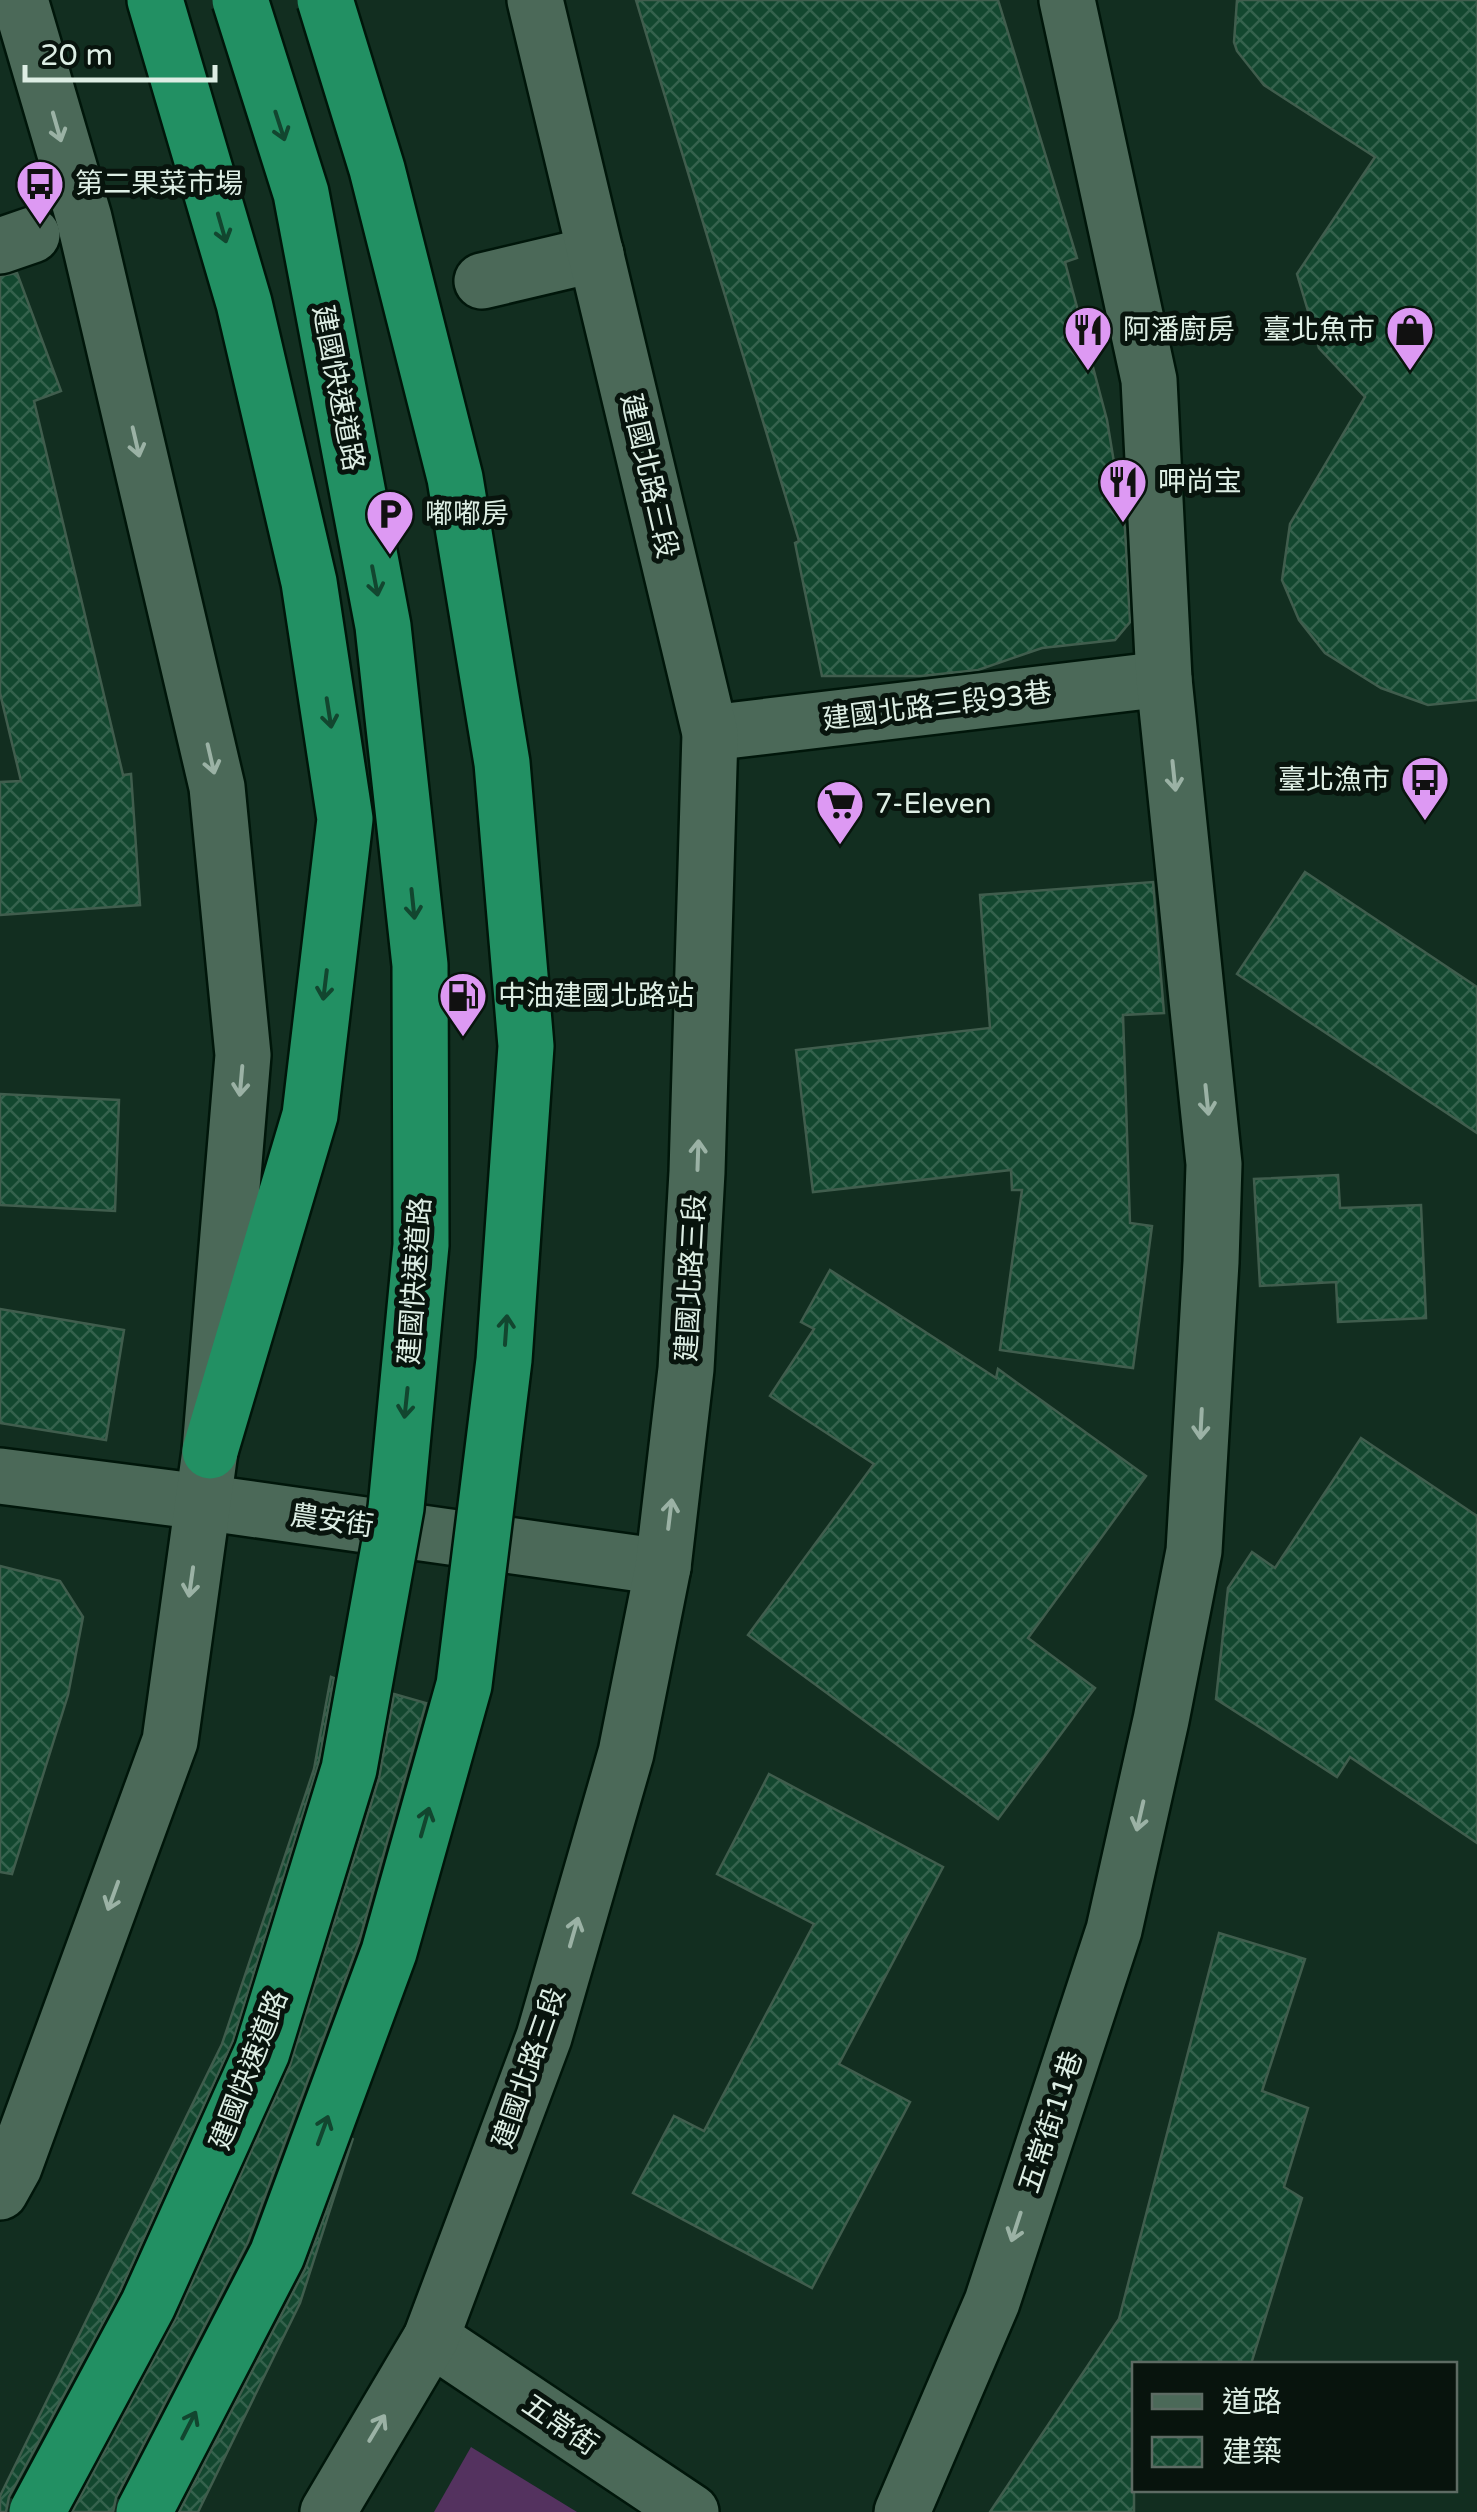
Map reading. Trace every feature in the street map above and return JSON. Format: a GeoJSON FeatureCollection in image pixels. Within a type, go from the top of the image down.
{"type":"FeatureCollection","features":[{"type":"Feature","properties":{"kind":"highway"},"geometry":{"type":"LineString","coordinates":[[155,0],[244,303],[309,582],[346,818],[310,1115],[206,1477]]}},
{"type":"Feature","properties":{"kind":"highway","name":"建國快速道路"},"geometry":{"type":"LineString","coordinates":[[37,2512],[148,2305],[262,2052],[349,1769],[396,1508],[421,1245],[420,966],[383,626],[301,193],[240,0]]}},
{"type":"Feature","properties":{"kind":"highway"},"geometry":{"type":"LineString","coordinates":[[144,2512],[277,2255],[388,1952],[464,1685],[504,1360],[526,1046],[502,763],[455,478],[377,169],[324,0]]}},
{"type":"Feature","properties":{"kind":"street"},"geometry":{"type":"LineString","coordinates":[[0,2192],[14,2167],[170,1741],[206,1477],[243,1054],[217,786],[84,218],[20,0]]}},
{"type":"Feature","properties":{"kind":"street","name":"建國北路三段"},"geometry":{"type":"LineString","coordinates":[[328,2512],[430,2338],[544,2036],[626,1753],[664,1567],[686,1370],[697,1172],[710,733],[535,0]]}},
{"type":"Feature","properties":{"kind":"street","name":"五常街11巷"},"geometry":{"type":"LineString","coordinates":[[902,2512],[992,2302],[1108,1948],[1161,1720],[1194,1551],[1214,1164],[1164,680],[1149,380],[1067,0]]}},
{"type":"Feature","properties":{"kind":"street"},"geometry":{"type":"LineString","coordinates":[[482,281],[596,254]]}},
{"type":"Feature","properties":{"kind":"street","name":"建國北路三段93巷"},"geometry":{"type":"LineString","coordinates":[[710,733],[1164,680]]}},
{"type":"Feature","properties":{"kind":"street","name":"農安街"},"geometry":{"type":"LineString","coordinates":[[0,1476],[206,1477],[664,1567]]}},
{"type":"Feature","properties":{"kind":"street","name":"五常街"},"geometry":{"type":"LineString","coordinates":[[430,2338],[690,2512]]}},
{"type":"Feature","properties":{"kind":"shaded area"},"geometry":{"type":"Polygon","coordinates":[[[471,2447],[577,2512],[434,2512],[471,2447]]]}},
{"type":"Feature","properties":{"kind":"building"},"geometry":{"type":"Polygon","coordinates":[[[636,0],[998,0],[1077,258],[1065,262],[1107,420],[1125,529],[1130,622],[1115,640],[1042,648],[978,670],[921,676],[822,676],[795,543],[799,541],[636,0]]]}},
{"type":"Feature","properties":{"kind":"building","name":"臺北魚市"},"geometry":{"type":"Polygon","coordinates":[[[1237,0],[1477,0],[1477,700],[1428,705],[1381,688],[1325,653],[1299,620],[1282,580],[1290,524],[1365,397],[1319,348],[1297,274],[1375,157],[1264,85],[1234,42],[1237,0]]]}},
{"type":"Feature","properties":{"kind":"building"},"geometry":{"type":"Polygon","coordinates":[[[17,273],[61,391],[34,401],[123,775],[131,774],[140,905],[0,915],[0,782],[21,781],[0,693],[0,276],[17,273]]]}},
{"type":"Feature","properties":{"kind":"building"},"geometry":{"type":"Polygon","coordinates":[[[1305,872],[1477,987],[1477,1133],[1237,974],[1305,872]]]}},
{"type":"Feature","properties":{"kind":"building"},"geometry":{"type":"Polygon","coordinates":[[[1153,882],[1164,1013],[1123,1015],[1130,1223],[1152,1226],[1133,1368],[1000,1350],[1022,1190],[1012,1190],[1011,1170],[813,1192],[796,1050],[990,1028],[980,895],[1153,882]]]}},
{"type":"Feature","properties":{"kind":"building"},"geometry":{"type":"Polygon","coordinates":[[[0,1094],[119,1100],[115,1211],[0,1205],[0,1094]]]}},
{"type":"Feature","properties":{"kind":"building"},"geometry":{"type":"Polygon","coordinates":[[[1338,1175],[1340,1208],[1421,1205],[1426,1318],[1338,1322],[1336,1282],[1260,1286],[1254,1179],[1338,1175]]]}},
{"type":"Feature","properties":{"kind":"building"},"geometry":{"type":"Polygon","coordinates":[[[830,1270],[996,1378],[998,1369],[1146,1476],[1028,1638],[1095,1688],[998,1819],[748,1635],[874,1464],[770,1396],[814,1329],[801,1322],[830,1270]]]}},
{"type":"Feature","properties":{"kind":"building"},"geometry":{"type":"Polygon","coordinates":[[[0,1309],[124,1330],[106,1440],[0,1423],[0,1309]]]}},
{"type":"Feature","properties":{"kind":"building"},"geometry":{"type":"Polygon","coordinates":[[[1361,1438],[1477,1516],[1477,1843],[1350,1757],[1337,1777],[1216,1699],[1228,1588],[1252,1552],[1275,1568],[1361,1438]]]}},
{"type":"Feature","properties":{"kind":"building"},"geometry":{"type":"Polygon","coordinates":[[[0,1566],[60,1581],[83,1617],[68,1695],[12,1874],[0,1872],[0,1566]]]}},
{"type":"Feature","properties":{"kind":"building"},"geometry":{"type":"Polygon","coordinates":[[[331,1677],[334,1678],[319,1762],[233,2041],[120,2291],[9,2497],[6,2512],[0,2512],[0,2496],[222,2044],[314,1769],[331,1677]]]}},
{"type":"Feature","properties":{"kind":"building"},"geometry":{"type":"Polygon","coordinates":[[[394,1694],[426,1703],[359,1942],[248,2242],[116,2498],[113,2512],[72,2512],[176,2318],[290,2065],[379,1778],[394,1694]]]}},
{"type":"Feature","properties":{"kind":"building"},"geometry":{"type":"Polygon","coordinates":[[[769,1774],[943,1867],[839,2064],[910,2102],[812,2288],[633,2193],[674,2116],[704,2131],[814,1924],[717,1874],[769,1774]]]}},
{"type":"Feature","properties":{"kind":"building"},"geometry":{"type":"Polygon","coordinates":[[[1219,1933],[1305,1959],[1262,2091],[1308,2108],[1284,2187],[1302,2198],[1252,2362],[1132,2362],[1134,2512],[990,2512],[1119,2319],[1219,1933]]]}},
{"type":"Feature","properties":{"kind":"building"},"geometry":{"type":"Polygon","coordinates":[[[353,2138],[300,2303],[198,2512],[179,2512],[305,2269],[353,2138]]]}},
{"type":"Feature","properties":{"kind":"place","name":"第二果菜市場"},"geometry":{"type":"Point","coordinates":[40,226]}},
{"type":"Feature","properties":{"kind":"place","name":"阿潘廚房"},"geometry":{"type":"Point","coordinates":[1088,372]}},
{"type":"Feature","properties":{"kind":"place","name":"臺北魚市"},"geometry":{"type":"Point","coordinates":[1410,372]}},
{"type":"Feature","properties":{"kind":"place","name":"呷尚宝"},"geometry":{"type":"Point","coordinates":[1123,524]}},
{"type":"Feature","properties":{"kind":"place","name":"嘟嘟房"},"geometry":{"type":"Point","coordinates":[390,556]}},
{"type":"Feature","properties":{"kind":"place","name":"臺北漁市"},"geometry":{"type":"Point","coordinates":[1425,822]}},
{"type":"Feature","properties":{"kind":"place","name":"7-Eleven"},"geometry":{"type":"Point","coordinates":[840,846]}},
{"type":"Feature","properties":{"kind":"place","name":"中油建國北路站"},"geometry":{"type":"Point","coordinates":[463,1038]}}]}
